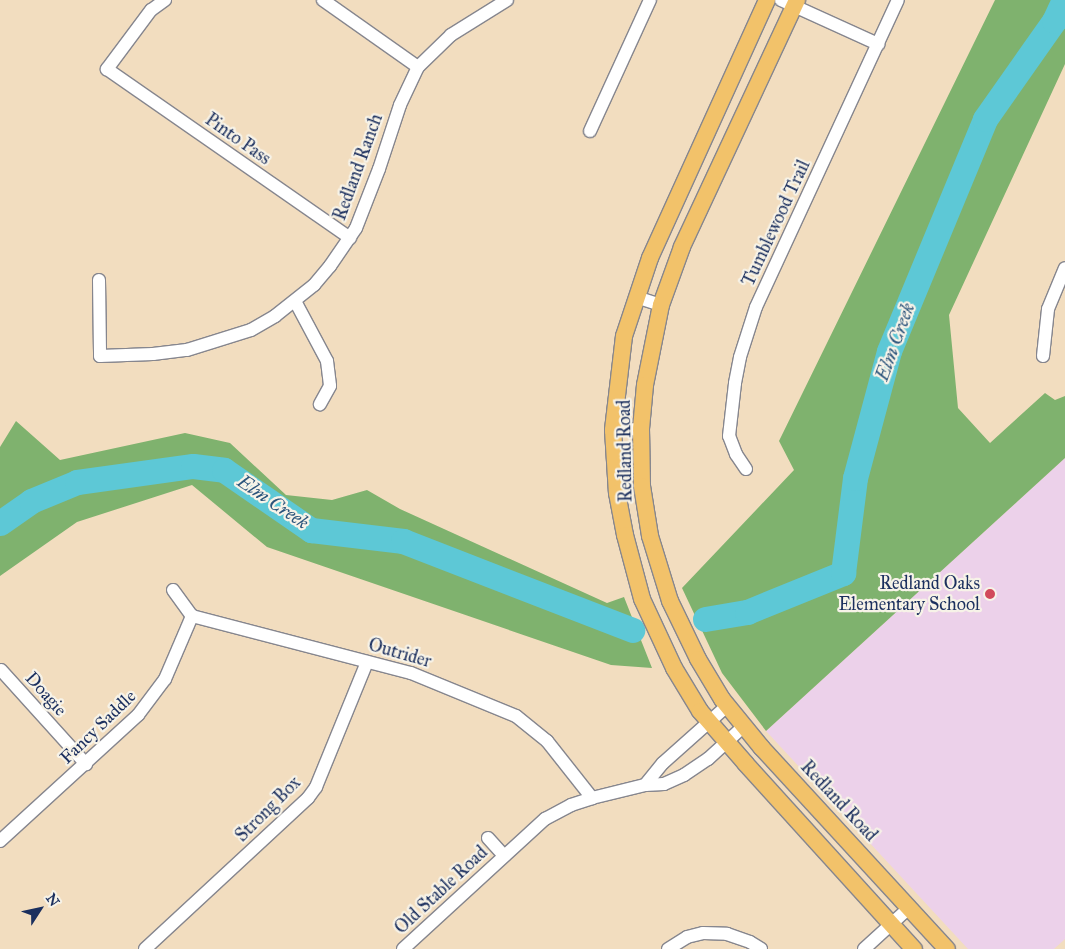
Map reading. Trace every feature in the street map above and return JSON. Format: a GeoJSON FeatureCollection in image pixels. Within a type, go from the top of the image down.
{"type":"FeatureCollection","features":[{"type":"Feature","properties":{"kind":"main road","name":"Redland Road"},"geometry":{"type":"LineString","coordinates":[[768,0],[650,258],[624,336],[613,430],[619,502],[625,535],[642,599],[674,668],[709,722],[914,949]]}},
{"type":"Feature","properties":{"kind":"main road","name":"Redland Road"},"geometry":{"type":"LineString","coordinates":[[791,2],[682,247],[662,305],[645,385],[641,429],[642,486],[650,536],[670,601],[698,659],[727,706],[946,949]]}},
{"type":"Feature","properties":{"kind":"street","name":"Pinto Pass"},"geometry":{"type":"LineString","coordinates":[[165,0],[151,10],[107,69],[350,238]]}},
{"type":"Feature","properties":{"kind":"street"},"geometry":{"type":"LineString","coordinates":[[323,0],[418,67]]}},
{"type":"Feature","properties":{"kind":"street","name":"Redland Ranch"},"geometry":{"type":"LineString","coordinates":[[99,280],[100,356],[153,354],[187,350],[219,342],[251,330],[296,301],[330,266],[350,238],[367,202],[400,105],[418,67],[451,35],[507,0]]}},
{"type":"Feature","properties":{"kind":"street"},"geometry":{"type":"LineString","coordinates":[[590,131],[650,0]]}},
{"type":"Feature","properties":{"kind":"street","name":"Tumblewood Trail"},"geometry":{"type":"LineString","coordinates":[[746,469],[736,454],[729,436],[740,357],[756,308],[898,0]]}},
{"type":"Feature","properties":{"kind":"street"},"geometry":{"type":"LineString","coordinates":[[791,2],[878,44]]}},
{"type":"Feature","properties":{"kind":"street"},"geometry":{"type":"LineString","coordinates":[[1043,356],[1048,309],[1065,268]]}},
{"type":"Feature","properties":{"kind":"street"},"geometry":{"type":"LineString","coordinates":[[636,297],[662,305]]}},
{"type":"Feature","properties":{"kind":"street"},"geometry":{"type":"LineString","coordinates":[[296,301],[327,360],[330,386],[320,404]]}},
{"type":"Feature","properties":{"kind":"street"},"geometry":{"type":"LineString","coordinates":[[613,430],[641,429]]}},
{"type":"Feature","properties":{"kind":"street"},"geometry":{"type":"LineString","coordinates":[[173,590],[192,616]]}},
{"type":"Feature","properties":{"kind":"street","name":"Outrider"},"geometry":{"type":"LineString","coordinates":[[192,616],[433,681],[516,716],[546,741],[592,798]]}},
{"type":"Feature","properties":{"kind":"street","name":"Fancy Saddle"},"geometry":{"type":"LineString","coordinates":[[0,841],[138,715],[154,695],[174,662],[192,616]]}},
{"type":"Feature","properties":{"kind":"street","name":"Strong Box"},"geometry":{"type":"LineString","coordinates":[[145,949],[308,798],[316,787],[367,662]]}},
{"type":"Feature","properties":{"kind":"street","name":"Doagie"},"geometry":{"type":"LineString","coordinates":[[0,670],[86,764]]}},
{"type":"Feature","properties":{"kind":"street"},"geometry":{"type":"LineString","coordinates":[[645,785],[663,763],[727,706]]}},
{"type":"Feature","properties":{"kind":"street","name":"Old Stable Road"},"geometry":{"type":"LineString","coordinates":[[403,949],[545,819],[571,805],[592,798],[645,785],[664,784],[684,775],[708,759],[744,726]]}},
{"type":"Feature","properties":{"kind":"street","name":"Old Stable Road"},"geometry":{"type":"LineString","coordinates":[[488,838],[504,856]]}},
{"type":"Feature","properties":{"kind":"street"},"geometry":{"type":"LineString","coordinates":[[864,949],[910,907]]}},
{"type":"Feature","properties":{"kind":"street"},"geometry":{"type":"LineString","coordinates":[[668,949],[687,938],[703,934],[727,934],[750,942],[761,949]]}},
{"type":"Feature","properties":{"kind":"shaded area","name":"Redland Oaks Elementary School"},"geometry":{"type":"Polygon","coordinates":[[[1065,458],[1065,939],[1054,949],[968,949],[766,731],[1065,458]]]}},
{"type":"Feature","properties":{"kind":"green space"},"geometry":{"type":"Polygon","coordinates":[[[995,0],[1065,0],[1065,64],[949,315],[958,408],[990,443],[1045,393],[1055,400],[1065,396],[1065,458],[766,731],[722,673],[682,588],[794,470],[779,441],[995,0]]]}},
{"type":"Feature","properties":{"kind":"green space"},"geometry":{"type":"Polygon","coordinates":[[[16,421],[60,460],[185,433],[230,443],[286,495],[332,500],[367,490],[400,509],[607,603],[624,597],[652,668],[611,665],[267,547],[192,485],[77,522],[0,576],[0,447],[16,421]]]}},
{"type":"Feature","properties":{"kind":"waterway","name":"Elm Creek"},"geometry":{"type":"LineString","coordinates":[[705,619],[747,612],[843,573],[855,478],[889,351],[985,119],[1054,21],[1064,0]]}},
{"type":"Feature","properties":{"kind":"waterway","name":"Elm Creek"},"geometry":{"type":"LineString","coordinates":[[0,523],[31,501],[77,482],[193,466],[224,470],[311,530],[403,541],[632,630]]}},
{"type":"Feature","properties":{"kind":"place","name":"Redland Oaks Elementary School"},"geometry":{"type":"Point","coordinates":[990,594]}}]}
